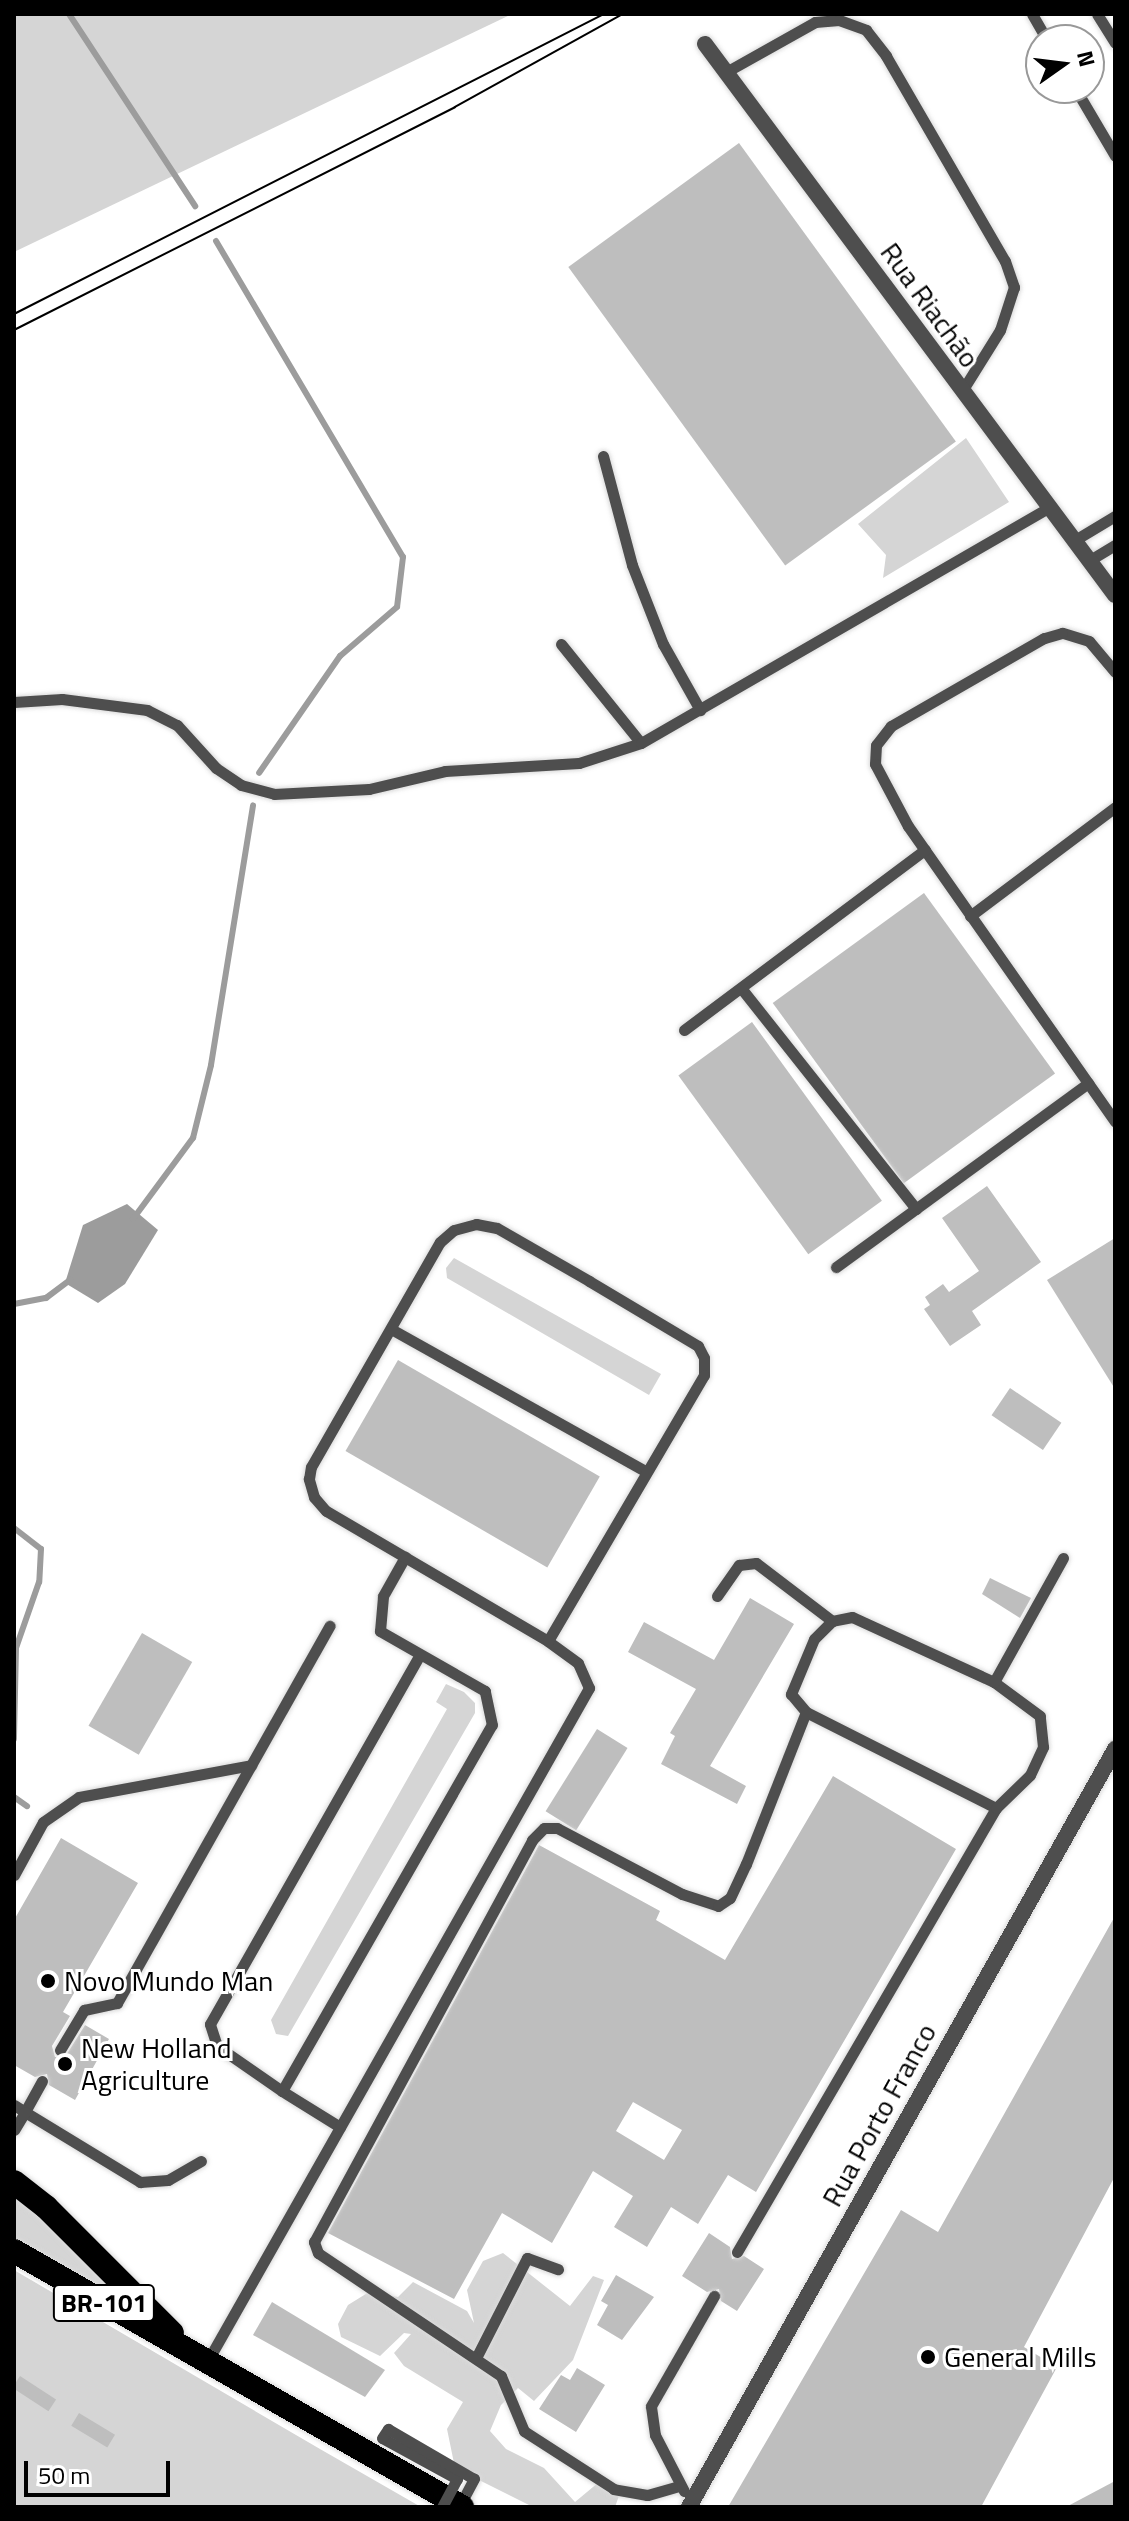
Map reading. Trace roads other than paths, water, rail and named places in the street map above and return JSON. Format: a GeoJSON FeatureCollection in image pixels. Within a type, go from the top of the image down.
{"type":"FeatureCollection","features":[{"type":"Feature","properties":{"kind":"highway"},"geometry":{"type":"LineString","coordinates":[[14,2182],[46,2207],[200,2359]]}},
{"type":"Feature","properties":{"kind":"highway","name":"BR-101"},"geometry":{"type":"LineString","coordinates":[[14,2251],[200,2359],[464,2499]]}},
{"type":"Feature","properties":{"kind":"street","name":"Rua Riachão"},"geometry":{"type":"LineString","coordinates":[[705,44],[1049,507],[1112,584]]}},
{"type":"Feature","properties":{"kind":"street","name":"Rua Porto Franco"},"geometry":{"type":"LineString","coordinates":[[691,2503],[1115,1749]]}},
{"type":"Feature","properties":{"kind":"lane"},"geometry":{"type":"LineString","coordinates":[[1097,14],[1115,43]]}},
{"type":"Feature","properties":{"kind":"lane"},"geometry":{"type":"LineString","coordinates":[[726,72],[815,22],[839,20],[866,30],[886,56],[1005,261],[1014,287],[1000,330],[962,391]]}},
{"type":"Feature","properties":{"kind":"lane"},"geometry":{"type":"LineString","coordinates":[[1084,104],[1115,156]]}},
{"type":"Feature","properties":{"kind":"lane"},"geometry":{"type":"LineString","coordinates":[[603,456],[632,565],[663,644],[700,710]]}},
{"type":"Feature","properties":{"kind":"lane"},"geometry":{"type":"LineString","coordinates":[[14,702],[62,699],[147,710],[177,725],[216,768],[241,785],[274,794],[369,789],[445,771],[579,763],[641,743],[1049,507]]}},
{"type":"Feature","properties":{"kind":"lane"},"geometry":{"type":"LineString","coordinates":[[1075,540],[1115,516]]}},
{"type":"Feature","properties":{"kind":"lane"},"geometry":{"type":"LineString","coordinates":[[1090,560],[1115,545]]}},
{"type":"Feature","properties":{"kind":"lane"},"geometry":{"type":"LineString","coordinates":[[1115,672],[1089,641],[1062,633],[941,694],[891,726],[876,745],[875,764],[925,850],[1115,1122]]}},
{"type":"Feature","properties":{"kind":"lane"},"geometry":{"type":"LineString","coordinates":[[561,644],[641,743]]}},
{"type":"Feature","properties":{"kind":"lane"},"geometry":{"type":"LineString","coordinates":[[970,916],[1115,807]]}},
{"type":"Feature","properties":{"kind":"lane"},"geometry":{"type":"LineString","coordinates":[[684,1030],[925,850]]}},
{"type":"Feature","properties":{"kind":"lane"},"geometry":{"type":"LineString","coordinates":[[741,988],[916,1209]]}},
{"type":"Feature","properties":{"kind":"lane"},"geometry":{"type":"LineString","coordinates":[[836,1267],[1088,1083]]}},
{"type":"Feature","properties":{"kind":"lane"},"geometry":{"type":"LineString","coordinates":[[200,2359],[340,2127],[589,1688],[578,1663],[548,1641],[326,1511],[314,1497],[309,1479],[311,1467],[440,1242],[465,1227],[497,1228],[698,1346],[704,1375],[548,1641]]}},
{"type":"Feature","properties":{"kind":"lane"},"geometry":{"type":"LineString","coordinates":[[391,1329],[645,1471]]}},
{"type":"Feature","properties":{"kind":"lane"},"geometry":{"type":"LineString","coordinates":[[282,2091],[492,1725],[485,1691],[380,1631],[377,1623],[383,1596],[405,1557]]}},
{"type":"Feature","properties":{"kind":"lane"},"geometry":{"type":"LineString","coordinates":[[994,1682],[1063,1558]]}},
{"type":"Feature","properties":{"kind":"lane"},"geometry":{"type":"LineString","coordinates":[[717,1596],[739,1565],[756,1563],[832,1621]]}},
{"type":"Feature","properties":{"kind":"lane"},"geometry":{"type":"LineString","coordinates":[[737,2252],[996,1808],[1030,1775],[1044,1732],[1040,1716],[994,1682],[881,1627],[852,1617],[832,1621],[814,1639],[793,1685],[793,1701],[806,1712],[996,1808]]}},
{"type":"Feature","properties":{"kind":"lane"},"geometry":{"type":"LineString","coordinates":[[60,2050],[84,2010],[117,2003],[329,1626]]}},
{"type":"Feature","properties":{"kind":"lane"},"geometry":{"type":"LineString","coordinates":[[340,2127],[217,2046],[210,2024],[420,1654]]}},
{"type":"Feature","properties":{"kind":"lane"},"geometry":{"type":"LineString","coordinates":[[679,2486],[663,2494],[631,2494],[591,2476],[524,2431],[501,2376],[477,2356],[318,2253],[317,2233],[532,1840],[544,1828],[557,1828],[682,1894],[718,1906],[730,1898],[746,1864],[806,1712]]}},
{"type":"Feature","properties":{"kind":"lane"},"geometry":{"type":"LineString","coordinates":[[14,1875],[43,1822],[79,1797],[251,1765]]}},
{"type":"Feature","properties":{"kind":"lane"},"geometry":{"type":"LineString","coordinates":[[14,2130],[19,2109],[42,2081]]}},
{"type":"Feature","properties":{"kind":"lane"},"geometry":{"type":"LineString","coordinates":[[19,2109],[140,2182],[168,2180],[201,2161]]}},
{"type":"Feature","properties":{"kind":"lane"},"geometry":{"type":"LineString","coordinates":[[477,2356],[527,2258],[558,2269]]}},
{"type":"Feature","properties":{"kind":"lane"},"geometry":{"type":"LineString","coordinates":[[691,2503],[679,2486],[655,2435],[651,2406],[714,2296]]}},
{"type":"Feature","properties":{"kind":"lane"},"geometry":{"type":"LineString","coordinates":[[442,2507],[457,2479],[382,2438],[388,2429],[474,2479],[464,2499]]}},
{"type":"Feature","properties":{"kind":"waterway"},"geometry":{"type":"LineString","coordinates":[[69,14],[195,206]]}},
{"type":"Feature","properties":{"kind":"waterway"},"geometry":{"type":"LineString","coordinates":[[216,241],[403,557],[397,607],[340,656],[259,773]]}},
{"type":"Feature","properties":{"kind":"waterway"},"geometry":{"type":"LineString","coordinates":[[133,1219],[193,1138],[211,1065],[253,805]]}},
{"type":"Feature","properties":{"kind":"waterway"},"geometry":{"type":"LineString","coordinates":[[14,1304],[46,1298],[71,1279]]}},
{"type":"Feature","properties":{"kind":"waterway"},"geometry":{"type":"LineString","coordinates":[[14,1528],[41,1549],[39,1582],[16,1648],[14,1739]]}},
{"type":"Feature","properties":{"kind":"waterway"},"geometry":{"type":"LineString","coordinates":[[14,1797],[27,1806]]}},
{"type":"Feature","properties":{"kind":"tram line"},"geometry":{"type":"LineString","coordinates":[[14,314],[604,14]]}},
{"type":"Feature","properties":{"kind":"tram line"},"geometry":{"type":"LineString","coordinates":[[14,330],[455,107],[623,14]]}},
{"type":"Feature","properties":{"kind":"place","name":"Novo Mundo Man"},"geometry":{"type":"Point","coordinates":[48,1981]}},
{"type":"Feature","properties":{"kind":"place","name":"New Holland Agriculture"},"geometry":{"type":"Point","coordinates":[65,2064]}},
{"type":"Feature","properties":{"kind":"place","name":"General Mills"},"geometry":{"type":"Point","coordinates":[928,2357]}}]}
